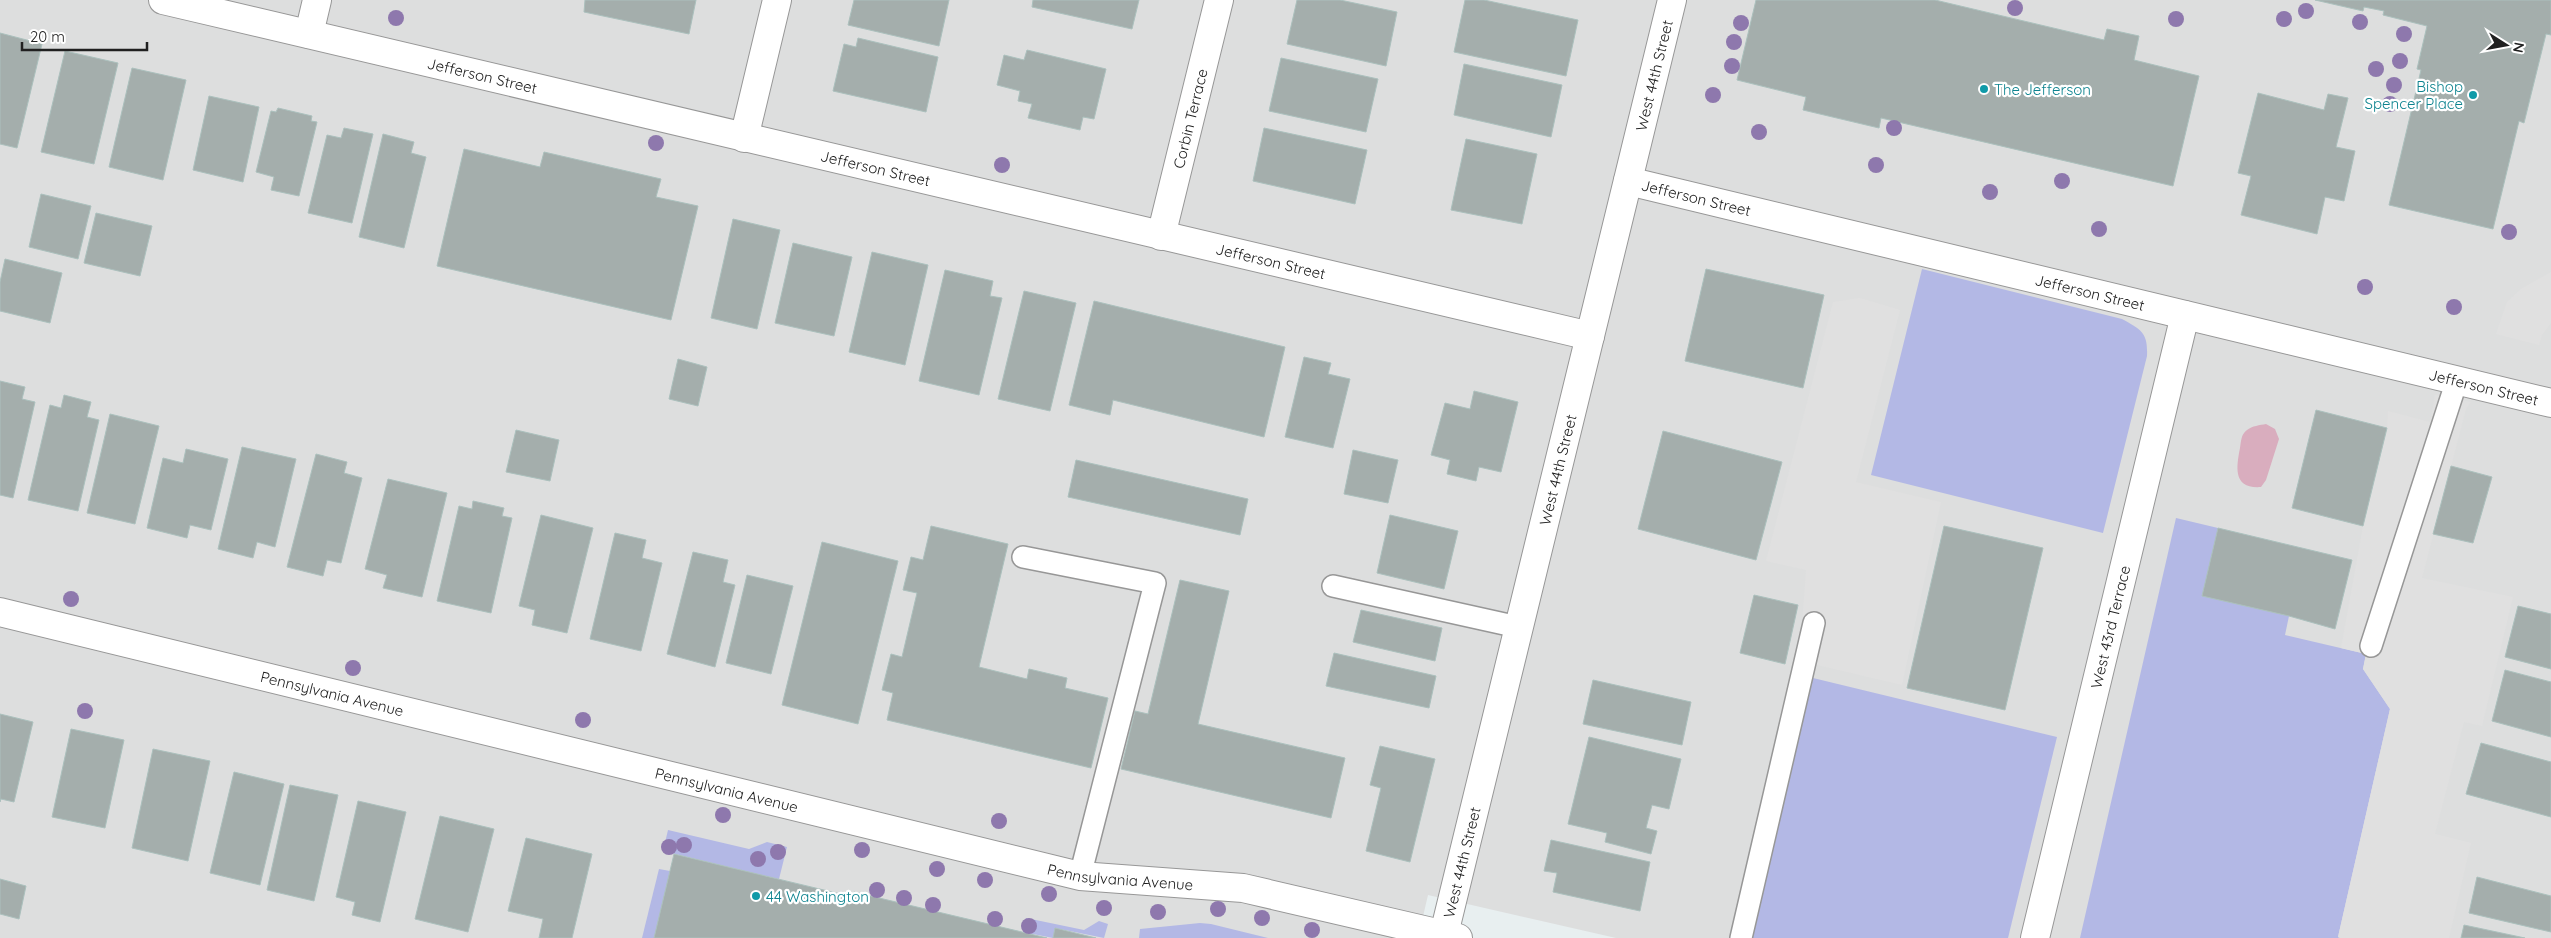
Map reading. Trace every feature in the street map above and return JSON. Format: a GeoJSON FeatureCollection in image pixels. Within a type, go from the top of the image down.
{"type":"FeatureCollection","features":[{"type":"Feature","properties":{"kind":"street","name":"Jefferson Street"},"geometry":{"type":"LineString","coordinates":[[162,0],[1590,336]]}},
{"type":"Feature","properties":{"kind":"street"},"geometry":{"type":"LineString","coordinates":[[309,34],[317,0]]}},
{"type":"Feature","properties":{"kind":"street"},"geometry":{"type":"LineString","coordinates":[[744,138],[777,0]]}},
{"type":"Feature","properties":{"kind":"street","name":"Corbin Terrace"},"geometry":{"type":"LineString","coordinates":[[1161,236],[1219,0]]}},
{"type":"Feature","properties":{"kind":"street","name":"West 44th Street"},"geometry":{"type":"LineString","coordinates":[[1448,937],[1518,627],[1672,0]]}},
{"type":"Feature","properties":{"kind":"street","name":"Jefferson Street"},"geometry":{"type":"LineString","coordinates":[[1628,181],[2551,403]]}},
{"type":"Feature","properties":{"kind":"street","name":"West 43rd Terrace"},"geometry":{"type":"LineString","coordinates":[[2035,938],[2185,315]]}},
{"type":"Feature","properties":{"kind":"street","name":"Pennsylvania Avenue"},"geometry":{"type":"LineString","coordinates":[[0,612],[1080,876],[1243,888],[1448,937]]}},
{"type":"Feature","properties":{"kind":"lane"},"geometry":{"type":"LineString","coordinates":[[2371,646],[2457,380]]}},
{"type":"Feature","properties":{"kind":"lane"},"geometry":{"type":"LineString","coordinates":[[1023,557],[1155,583],[1080,876]]}},
{"type":"Feature","properties":{"kind":"lane"},"geometry":{"type":"LineString","coordinates":[[1333,586],[1518,627]]}},
{"type":"Feature","properties":{"kind":"lane"},"geometry":{"type":"LineString","coordinates":[[1741,938],[1814,623]]}},
{"type":"Feature","properties":{"kind":"shaded area"},"geometry":{"type":"Polygon","coordinates":[[[0,0],[2551,0],[2551,938],[1616,938],[1428,895],[1418,938],[0,938],[0,0]]]}},
{"type":"Feature","properties":{"kind":"shaded area"},"geometry":{"type":"Polygon","coordinates":[[[1922,269],[2122,319],[2139,329],[2145,337],[2147,356],[2103,533],[1871,475],[1922,269]]]}},
{"type":"Feature","properties":{"kind":"shaded area"},"geometry":{"type":"Polygon","coordinates":[[[2551,272],[2551,323],[2542,335],[2539,345],[2496,334],[2507,302],[2521,289],[2551,272]]]}},
{"type":"Feature","properties":{"kind":"shaded area"},"geometry":{"type":"Polygon","coordinates":[[[1860,298],[1900,310],[1856,482],[1941,502],[1902,685],[1813,664],[1802,625],[1806,570],[1766,561],[1833,302],[1860,298]]]}},
{"type":"Feature","properties":{"kind":"shaded area"},"geometry":{"type":"Polygon","coordinates":[[[2435,395],[2471,402],[2466,409],[2422,578],[2513,597],[2482,726],[2464,722],[2435,834],[2471,843],[2449,938],[2340,938],[2338,937],[2390,709],[2363,669],[2366,654],[2341,648],[2363,526],[2387,428],[2388,411],[2430,422],[2435,395]]]}},
{"type":"Feature","properties":{"kind":"shaded area"},"geometry":{"type":"Polygon","coordinates":[[[2266,424],[2275,429],[2279,439],[2266,480],[2261,487],[2252,487],[2245,485],[2238,476],[2242,438],[2249,429],[2266,424]]]}},
{"type":"Feature","properties":{"kind":"shaded area"},"geometry":{"type":"Polygon","coordinates":[[[2176,518],[2218,528],[2202,596],[2289,616],[2285,635],[2366,654],[2363,669],[2390,709],[2338,937],[2340,938],[2080,938],[2176,518]]]}},
{"type":"Feature","properties":{"kind":"shaded area"},"geometry":{"type":"Polygon","coordinates":[[[1813,678],[2057,737],[2008,938],[1750,938],[1813,678]]]}},
{"type":"Feature","properties":{"kind":"shaded area"},"geometry":{"type":"Polygon","coordinates":[[[668,830],[749,849],[767,842],[787,847],[779,879],[663,851],[668,830]]]}},
{"type":"Feature","properties":{"kind":"shaded area"},"geometry":{"type":"Polygon","coordinates":[[[659,869],[670,871],[654,938],[642,938],[659,869]]]}},
{"type":"Feature","properties":{"kind":"shaded area"},"geometry":{"type":"Polygon","coordinates":[[[1026,918],[1084,930],[1099,921],[1108,924],[1104,938],[1055,928],[1053,938],[1023,932],[1026,918]]]}},
{"type":"Feature","properties":{"kind":"shaded area"},"geometry":{"type":"Polygon","coordinates":[[[1200,923],[1268,938],[1139,938],[1140,929],[1200,923]]]}},
{"type":"Feature","properties":{"kind":"building"},"geometry":{"type":"Polygon","coordinates":[[[585,0],[696,0],[689,34],[584,12],[585,0]]]}},
{"type":"Feature","properties":{"kind":"building"},"geometry":{"type":"Polygon","coordinates":[[[854,0],[949,0],[939,46],[848,25],[854,0]]]}},
{"type":"Feature","properties":{"kind":"building"},"geometry":{"type":"Polygon","coordinates":[[[1033,0],[1139,0],[1132,29],[1032,7],[1033,0]]]}},
{"type":"Feature","properties":{"kind":"building"},"geometry":{"type":"Polygon","coordinates":[[[1297,0],[1340,0],[1397,12],[1386,66],[1287,44],[1297,0]]]}},
{"type":"Feature","properties":{"kind":"building"},"geometry":{"type":"Polygon","coordinates":[[[1465,0],[1484,0],[1578,20],[1566,76],[1454,52],[1465,0]]]}},
{"type":"Feature","properties":{"kind":"building","name":"The Jefferson"},"geometry":{"type":"Polygon","coordinates":[[[1756,0],[1935,0],[2104,40],[2107,29],[2139,36],[2134,60],[2199,76],[2173,186],[1881,118],[1879,128],[1803,110],[1806,97],[1737,80],[1756,0]]]}},
{"type":"Feature","properties":{"kind":"building","name":"Bishop Spencer Place"},"geometry":{"type":"Polygon","coordinates":[[[2315,0],[2551,0],[2551,35],[2546,34],[2524,123],[2519,121],[2493,229],[2389,205],[2421,70],[2417,69],[2427,26],[2383,15],[2384,11],[2364,7],[2363,11],[2315,0]]]}},
{"type":"Feature","properties":{"kind":"building"},"geometry":{"type":"Polygon","coordinates":[[[0,33],[42,44],[17,148],[0,144],[0,33]]]}},
{"type":"Feature","properties":{"kind":"building"},"geometry":{"type":"Polygon","coordinates":[[[858,38],[938,57],[926,112],[833,91],[844,44],[856,47],[858,38]]]}},
{"type":"Feature","properties":{"kind":"building"},"geometry":{"type":"Polygon","coordinates":[[[1027,50],[1106,69],[1094,119],[1083,117],[1080,130],[1028,118],[1032,104],[1018,101],[1020,91],[997,85],[1004,55],[1024,60],[1027,50]]]}},
{"type":"Feature","properties":{"kind":"building"},"geometry":{"type":"Polygon","coordinates":[[[65,51],[118,63],[94,164],[41,152],[65,51]]]}},
{"type":"Feature","properties":{"kind":"building"},"geometry":{"type":"Polygon","coordinates":[[[1281,58],[1378,79],[1366,132],[1269,111],[1281,58]]]}},
{"type":"Feature","properties":{"kind":"building"},"geometry":{"type":"Polygon","coordinates":[[[1464,64],[1562,85],[1551,137],[1454,115],[1464,64]]]}},
{"type":"Feature","properties":{"kind":"building"},"geometry":{"type":"Polygon","coordinates":[[[132,68],[186,80],[163,180],[109,167],[132,68]]]}},
{"type":"Feature","properties":{"kind":"building"},"geometry":{"type":"Polygon","coordinates":[[[2258,93],[2324,110],[2328,94],[2348,98],[2336,147],[2355,151],[2344,201],[2325,197],[2317,234],[2241,215],[2251,176],[2238,173],[2258,93]]]}},
{"type":"Feature","properties":{"kind":"building"},"geometry":{"type":"Polygon","coordinates":[[[209,96],[259,107],[243,182],[193,170],[209,96]]]}},
{"type":"Feature","properties":{"kind":"building"},"geometry":{"type":"Polygon","coordinates":[[[278,108],[312,116],[311,121],[317,122],[299,196],[271,190],[274,177],[256,172],[271,111],[276,112],[278,108]]]}},
{"type":"Feature","properties":{"kind":"building"},"geometry":{"type":"Polygon","coordinates":[[[344,128],[373,134],[352,223],[308,213],[327,135],[341,138],[344,128]]]}},
{"type":"Feature","properties":{"kind":"building"},"geometry":{"type":"Polygon","coordinates":[[[1264,128],[1367,150],[1355,204],[1253,181],[1264,128]]]}},
{"type":"Feature","properties":{"kind":"building"},"geometry":{"type":"Polygon","coordinates":[[[383,134],[414,142],[411,153],[426,157],[404,248],[359,237],[383,134]]]}},
{"type":"Feature","properties":{"kind":"building"},"geometry":{"type":"Polygon","coordinates":[[[1466,139],[1537,154],[1522,224],[1451,210],[1466,139]]]}},
{"type":"Feature","properties":{"kind":"building"},"geometry":{"type":"Polygon","coordinates":[[[464,149],[540,167],[544,152],[661,179],[656,197],[698,206],[671,320],[437,266],[464,149]]]}},
{"type":"Feature","properties":{"kind":"building"},"geometry":{"type":"Polygon","coordinates":[[[41,194],[91,206],[78,259],[29,247],[41,194]]]}},
{"type":"Feature","properties":{"kind":"building"},"geometry":{"type":"Polygon","coordinates":[[[96,213],[152,226],[140,276],[84,263],[96,213]]]}},
{"type":"Feature","properties":{"kind":"building"},"geometry":{"type":"Polygon","coordinates":[[[733,219],[780,230],[757,329],[711,318],[733,219]]]}},
{"type":"Feature","properties":{"kind":"building"},"geometry":{"type":"Polygon","coordinates":[[[793,243],[852,257],[834,336],[775,323],[793,243]]]}},
{"type":"Feature","properties":{"kind":"building"},"geometry":{"type":"Polygon","coordinates":[[[872,252],[928,265],[905,365],[849,352],[872,252]]]}},
{"type":"Feature","properties":{"kind":"building"},"geometry":{"type":"Polygon","coordinates":[[[5,259],[62,273],[50,323],[0,311],[0,282],[5,259]]]}},
{"type":"Feature","properties":{"kind":"building"},"geometry":{"type":"Polygon","coordinates":[[[1706,269],[1824,295],[1803,388],[1685,361],[1706,269]]]}},
{"type":"Feature","properties":{"kind":"building"},"geometry":{"type":"Polygon","coordinates":[[[945,270],[993,281],[990,296],[1002,298],[979,395],[919,381],[945,270]]]}},
{"type":"Feature","properties":{"kind":"building"},"geometry":{"type":"Polygon","coordinates":[[[1024,291],[1076,303],[1050,411],[998,399],[1024,291]]]}},
{"type":"Feature","properties":{"kind":"building"},"geometry":{"type":"Polygon","coordinates":[[[1094,301],[1285,347],[1264,437],[1113,400],[1110,415],[1069,405],[1094,301]]]}},
{"type":"Feature","properties":{"kind":"building"},"geometry":{"type":"Polygon","coordinates":[[[1304,357],[1331,363],[1328,374],[1350,379],[1333,448],[1285,437],[1304,357]]]}},
{"type":"Feature","properties":{"kind":"building"},"geometry":{"type":"Polygon","coordinates":[[[678,359],[707,367],[698,406],[669,399],[678,359]]]}},
{"type":"Feature","properties":{"kind":"building"},"geometry":{"type":"Polygon","coordinates":[[[0,381],[25,387],[22,399],[35,402],[13,498],[0,495],[0,381]]]}},
{"type":"Feature","properties":{"kind":"building"},"geometry":{"type":"Polygon","coordinates":[[[1474,391],[1518,402],[1501,472],[1479,467],[1476,481],[1447,474],[1450,460],[1431,455],[1445,403],[1470,409],[1474,391]]]}},
{"type":"Feature","properties":{"kind":"building"},"geometry":{"type":"Polygon","coordinates":[[[64,395],[91,402],[87,417],[99,420],[78,511],[28,500],[50,405],[61,408],[64,395]]]}},
{"type":"Feature","properties":{"kind":"building"},"geometry":{"type":"Polygon","coordinates":[[[2316,410],[2387,428],[2363,526],[2292,508],[2316,410]]]}},
{"type":"Feature","properties":{"kind":"building"},"geometry":{"type":"Polygon","coordinates":[[[110,414],[159,426],[135,524],[87,513],[110,414]]]}},
{"type":"Feature","properties":{"kind":"building"},"geometry":{"type":"Polygon","coordinates":[[[516,430],[559,440],[550,481],[506,472],[516,430]]]}},
{"type":"Feature","properties":{"kind":"building"},"geometry":{"type":"Polygon","coordinates":[[[1663,431],[1782,462],[1756,560],[1638,529],[1663,431]]]}},
{"type":"Feature","properties":{"kind":"building"},"geometry":{"type":"Polygon","coordinates":[[[242,447],[296,459],[275,547],[257,542],[253,558],[218,549],[242,447]]]}},
{"type":"Feature","properties":{"kind":"building"},"geometry":{"type":"Polygon","coordinates":[[[186,449],[228,459],[211,530],[190,525],[187,538],[147,528],[163,458],[183,463],[186,449]]]}},
{"type":"Feature","properties":{"kind":"building"},"geometry":{"type":"Polygon","coordinates":[[[1353,450],[1398,460],[1388,503],[1344,494],[1353,450]]]}},
{"type":"Feature","properties":{"kind":"building"},"geometry":{"type":"Polygon","coordinates":[[[316,454],[347,462],[344,473],[362,478],[341,563],[327,560],[323,576],[287,567],[316,454]]]}},
{"type":"Feature","properties":{"kind":"building"},"geometry":{"type":"Polygon","coordinates":[[[1076,460],[1248,499],[1240,535],[1068,497],[1076,460]]]}},
{"type":"Feature","properties":{"kind":"building"},"geometry":{"type":"Polygon","coordinates":[[[2451,466],[2492,477],[2473,543],[2433,534],[2451,466]]]}},
{"type":"Feature","properties":{"kind":"building"},"geometry":{"type":"Polygon","coordinates":[[[388,479],[447,493],[422,597],[383,588],[387,575],[365,569],[388,479]]]}},
{"type":"Feature","properties":{"kind":"building"},"geometry":{"type":"Polygon","coordinates":[[[473,501],[504,508],[502,516],[512,518],[491,613],[437,601],[459,506],[472,509],[473,501]]]}},
{"type":"Feature","properties":{"kind":"building"},"geometry":{"type":"Polygon","coordinates":[[[541,515],[593,528],[567,633],[532,625],[535,610],[519,606],[541,515]]]}},
{"type":"Feature","properties":{"kind":"building"},"geometry":{"type":"Polygon","coordinates":[[[1390,515],[1458,531],[1444,589],[1377,573],[1390,515]]]}},
{"type":"Feature","properties":{"kind":"building"},"geometry":{"type":"Polygon","coordinates":[[[931,526],[1008,544],[979,667],[1027,679],[1029,669],[1067,678],[1065,688],[1108,698],[1091,768],[887,720],[893,693],[882,690],[891,654],[902,657],[917,593],[903,590],[911,557],[923,560],[931,526]]]}},
{"type":"Feature","properties":{"kind":"building"},"geometry":{"type":"Polygon","coordinates":[[[1944,526],[2043,548],[2005,710],[1907,688],[1944,526]]]}},
{"type":"Feature","properties":{"kind":"building"},"geometry":{"type":"Polygon","coordinates":[[[2218,528],[2352,560],[2335,629],[2289,616],[2202,596],[2218,528]]]}},
{"type":"Feature","properties":{"kind":"building"},"geometry":{"type":"Polygon","coordinates":[[[615,533],[646,540],[642,558],[662,563],[641,651],[590,639],[615,533]]]}},
{"type":"Feature","properties":{"kind":"building"},"geometry":{"type":"Polygon","coordinates":[[[822,542],[898,561],[858,724],[782,705],[822,542]]]}},
{"type":"Feature","properties":{"kind":"building"},"geometry":{"type":"Polygon","coordinates":[[[693,552],[728,560],[723,582],[735,585],[715,667],[667,654],[693,552]]]}},
{"type":"Feature","properties":{"kind":"building"},"geometry":{"type":"Polygon","coordinates":[[[747,575],[793,586],[771,674],[726,663],[747,575]]]}},
{"type":"Feature","properties":{"kind":"building"},"geometry":{"type":"Polygon","coordinates":[[[1180,580],[1229,591],[1198,724],[1345,758],[1331,818],[1121,769],[1135,711],[1148,714],[1180,580]]]}},
{"type":"Feature","properties":{"kind":"building"},"geometry":{"type":"Polygon","coordinates":[[[1754,595],[1798,605],[1785,664],[1740,653],[1754,595]]]}},
{"type":"Feature","properties":{"kind":"building"},"geometry":{"type":"Polygon","coordinates":[[[2518,606],[2551,614],[2551,669],[2505,657],[2518,606]]]}},
{"type":"Feature","properties":{"kind":"building"},"geometry":{"type":"Polygon","coordinates":[[[1361,610],[1442,628],[1435,661],[1353,642],[1361,610]]]}},
{"type":"Feature","properties":{"kind":"building"},"geometry":{"type":"Polygon","coordinates":[[[1334,653],[1436,676],[1429,708],[1326,686],[1334,653]]]}},
{"type":"Feature","properties":{"kind":"building"},"geometry":{"type":"Polygon","coordinates":[[[2505,670],[2551,682],[2551,737],[2492,721],[2505,670]]]}},
{"type":"Feature","properties":{"kind":"building"},"geometry":{"type":"Polygon","coordinates":[[[1593,680],[1691,702],[1682,745],[1583,724],[1593,680]]]}},
{"type":"Feature","properties":{"kind":"building"},"geometry":{"type":"Polygon","coordinates":[[[0,714],[33,722],[14,802],[1,799],[0,802],[0,714]]]}},
{"type":"Feature","properties":{"kind":"building"},"geometry":{"type":"Polygon","coordinates":[[[71,729],[124,740],[105,828],[52,817],[71,729]]]}},
{"type":"Feature","properties":{"kind":"building"},"geometry":{"type":"Polygon","coordinates":[[[1589,737],[1681,759],[1669,809],[1652,805],[1646,828],[1657,831],[1651,854],[1605,842],[1607,833],[1568,824],[1589,737]]]}},
{"type":"Feature","properties":{"kind":"building"},"geometry":{"type":"Polygon","coordinates":[[[2481,743],[2551,762],[2551,817],[2466,794],[2481,743]]]}},
{"type":"Feature","properties":{"kind":"building"},"geometry":{"type":"Polygon","coordinates":[[[1380,746],[1435,759],[1410,862],[1366,851],[1381,788],[1370,785],[1380,746]]]}},
{"type":"Feature","properties":{"kind":"building"},"geometry":{"type":"Polygon","coordinates":[[[153,749],[210,761],[188,861],[132,848],[153,749]]]}},
{"type":"Feature","properties":{"kind":"building"},"geometry":{"type":"Polygon","coordinates":[[[234,772],[284,784],[260,885],[210,873],[234,772]]]}},
{"type":"Feature","properties":{"kind":"building"},"geometry":{"type":"Polygon","coordinates":[[[290,785],[338,795],[314,901],[267,890],[290,785]]]}},
{"type":"Feature","properties":{"kind":"building"},"geometry":{"type":"Polygon","coordinates":[[[358,801],[406,812],[380,922],[352,915],[355,902],[336,897],[358,801]]]}},
{"type":"Feature","properties":{"kind":"building"},"geometry":{"type":"Polygon","coordinates":[[[440,816],[494,829],[468,932],[415,919],[440,816]]]}},
{"type":"Feature","properties":{"kind":"building"},"geometry":{"type":"Polygon","coordinates":[[[526,838],[592,854],[572,938],[539,938],[543,919],[508,911],[526,838]]]}},
{"type":"Feature","properties":{"kind":"building"},"geometry":{"type":"Polygon","coordinates":[[[1551,840],[1650,862],[1640,911],[1553,892],[1557,873],[1544,871],[1551,840]]]}},
{"type":"Feature","properties":{"kind":"building","name":"44 Washington"},"geometry":{"type":"Polygon","coordinates":[[[674,854],[853,897],[854,892],[1047,938],[654,938],[674,854]]]}},
{"type":"Feature","properties":{"kind":"building"},"geometry":{"type":"Polygon","coordinates":[[[2477,877],[2551,896],[2551,932],[2469,913],[2477,877]]]}},
{"type":"Feature","properties":{"kind":"building"},"geometry":{"type":"Polygon","coordinates":[[[0,879],[26,886],[19,919],[0,914],[0,879]]]}},
{"type":"Feature","properties":{"kind":"building"},"geometry":{"type":"Polygon","coordinates":[[[2464,925],[2525,938],[2461,938],[2464,925]]]}},
{"type":"Feature","properties":{"kind":"building"},"geometry":{"type":"Polygon","coordinates":[[[1055,928],[1096,938],[1053,938],[1055,928]]]}},
{"type":"Feature","properties":{"kind":"place","name":"The Jefferson"},"geometry":{"type":"Point","coordinates":[1984,89]}},
{"type":"Feature","properties":{"kind":"place","name":"Bishop Spencer Place"},"geometry":{"type":"Point","coordinates":[2473,95]}},
{"type":"Feature","properties":{"kind":"place","name":"44 Washington"},"geometry":{"type":"Point","coordinates":[756,896]}}]}
